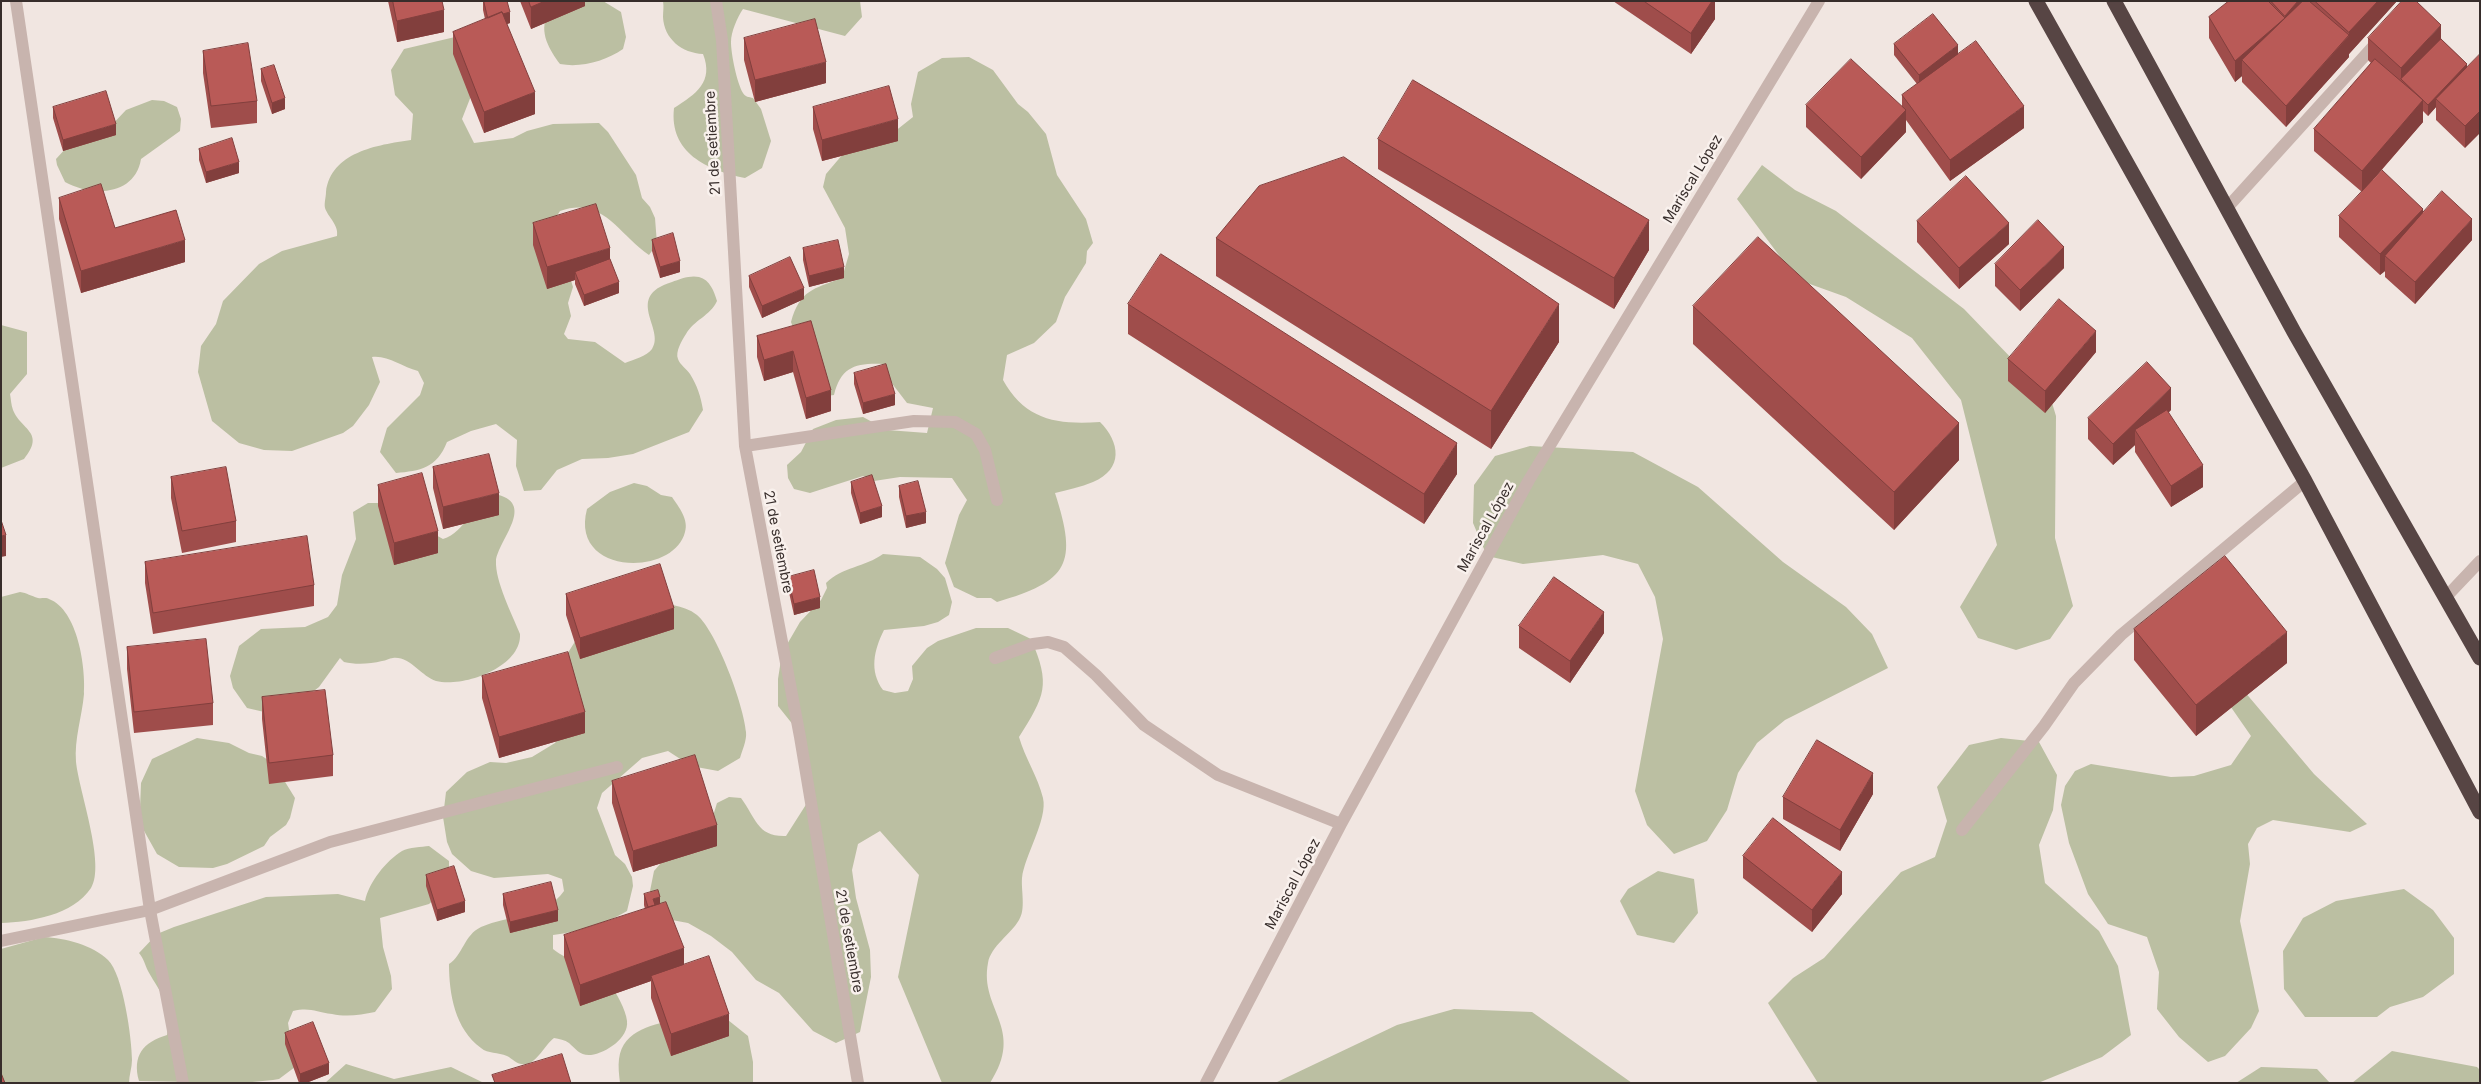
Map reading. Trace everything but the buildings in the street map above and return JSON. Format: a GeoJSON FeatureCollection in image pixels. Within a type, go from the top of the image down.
{"type":"FeatureCollection","features":[{"type":"Feature","properties":{"kind":"highway"},"geometry":{"type":"LineString","coordinates":[[2036,1],[2305,482],[2480,812]]}},
{"type":"Feature","properties":{"kind":"highway"},"geometry":{"type":"LineString","coordinates":[[2114,1],[2226,209],[2480,658]]}},
{"type":"Feature","properties":{"kind":"street"},"geometry":{"type":"LineString","coordinates":[[16,1],[150,910],[183,1083]]}},
{"type":"Feature","properties":{"kind":"street","name":"21 de setiembre"},"geometry":{"type":"LineString","coordinates":[[716,1],[722,40],[745,446],[800,738],[858,1083]]}},
{"type":"Feature","properties":{"kind":"street","name":"Mariscal López"},"geometry":{"type":"LineString","coordinates":[[1206,1083],[1342,824],[1529,480],[1819,1]]}},
{"type":"Feature","properties":{"kind":"street"},"geometry":{"type":"LineString","coordinates":[[2226,209],[2389,30]]}},
{"type":"Feature","properties":{"kind":"street"},"geometry":{"type":"LineString","coordinates":[[745,446],[914,420],[955,422],[976,434],[985,450],[997,500]]}},
{"type":"Feature","properties":{"kind":"street"},"geometry":{"type":"LineString","coordinates":[[1962,830],[2044,726],[2074,682],[2121,635],[2305,482]]}},
{"type":"Feature","properties":{"kind":"street"},"geometry":{"type":"LineString","coordinates":[[2446,597],[2480,561]]}},
{"type":"Feature","properties":{"kind":"street"},"geometry":{"type":"LineString","coordinates":[[995,658],[1033,644],[1048,642],[1064,647],[1096,675],[1144,725],[1218,775],[1342,824]]}},
{"type":"Feature","properties":{"kind":"street"},"geometry":{"type":"LineString","coordinates":[[1,940],[150,910],[330,842],[617,767]]}},
{"type":"Feature","properties":{"kind":"green space"},"geometry":{"type":"Polygon","coordinates":[[[563,1],[603,1],[621,12],[626,37],[623,49],[609,57],[585,64],[560,64],[546,41],[544,28],[548,15],[563,1]]]}},
{"type":"Feature","properties":{"kind":"green space"},"geometry":{"type":"Polygon","coordinates":[[[663,1],[860,1],[862,17],[845,36],[743,9],[731,38],[735,68],[744,94],[747,97],[753,98],[761,109],[771,141],[762,168],[745,178],[717,170],[693,157],[684,148],[678,137],[674,124],[674,108],[689,98],[701,86],[706,72],[706,64],[703,54],[681,48],[671,38],[664,25],[663,1]]]}},
{"type":"Feature","properties":{"kind":"green space"},"geometry":{"type":"Polygon","coordinates":[[[455,37],[471,96],[462,119],[474,143],[513,138],[527,131],[553,124],[599,123],[608,132],[636,175],[642,198],[650,207],[655,218],[657,244],[649,255],[599,213],[588,209],[575,208],[560,211],[553,222],[573,287],[568,303],[571,316],[564,334],[568,339],[595,342],[625,363],[643,356],[652,349],[655,341],[648,305],[650,296],[658,288],[685,278],[699,277],[709,283],[717,301],[710,311],[689,329],[677,353],[679,361],[690,374],[697,387],[703,410],[689,432],[633,454],[608,458],[582,459],[557,470],[541,490],[524,491],[516,466],[517,440],[496,424],[471,431],[447,442],[438,458],[427,466],[413,471],[396,473],[380,452],[387,428],[420,395],[424,383],[418,371],[389,359],[372,357],[380,382],[369,405],[353,426],[343,433],[292,451],[264,450],[239,443],[212,421],[198,372],[201,346],[216,324],[223,301],[259,264],[282,251],[337,236],[336,228],[326,211],[325,204],[330,178],[337,168],[346,159],[370,148],[411,140],[413,114],[395,95],[391,70],[404,49],[455,37]]]}},
{"type":"Feature","properties":{"kind":"green space"},"geometry":{"type":"Polygon","coordinates":[[[969,57],[993,70],[1018,104],[1028,112],[1046,134],[1057,175],[1086,219],[1093,243],[1087,251],[1086,263],[1065,297],[1056,322],[1034,343],[1007,355],[1003,380],[1021,404],[1032,412],[1056,421],[1100,422],[1112,438],[1116,455],[1110,470],[1103,477],[1088,484],[1055,493],[1066,537],[1066,553],[1062,566],[1053,577],[1040,586],[997,602],[991,598],[977,598],[954,587],[945,563],[959,515],[967,500],[952,478],[900,477],[874,481],[863,476],[810,493],[794,489],[788,478],[787,465],[801,452],[813,429],[836,420],[863,417],[887,430],[927,433],[933,408],[907,403],[887,377],[883,364],[865,364],[851,369],[841,378],[834,395],[818,397],[791,322],[803,297],[815,288],[842,278],[849,254],[845,228],[823,187],[826,174],[843,154],[889,136],[913,117],[911,104],[918,72],[942,58],[969,57]]]}},
{"type":"Feature","properties":{"kind":"green space"},"geometry":{"type":"Polygon","coordinates":[[[152,100],[164,101],[177,107],[181,119],[180,131],[141,159],[137,171],[130,180],[111,190],[99,191],[87,190],[65,182],[56,159],[67,147],[108,129],[126,110],[152,100]]]}},
{"type":"Feature","properties":{"kind":"green space"},"geometry":{"type":"Polygon","coordinates":[[[1762,165],[1795,190],[1836,211],[1964,309],[2016,363],[2046,383],[2056,416],[2055,538],[2073,606],[2050,639],[2016,650],[1978,638],[1960,607],[1997,545],[1961,400],[1912,338],[1846,297],[1807,283],[1781,258],[1737,199],[1762,165]]]}},
{"type":"Feature","properties":{"kind":"green space"},"geometry":{"type":"Polygon","coordinates":[[[1,325],[27,332],[27,374],[10,394],[13,410],[30,432],[33,443],[24,459],[1,468],[1,325]]]}},
{"type":"Feature","properties":{"kind":"green space"},"geometry":{"type":"Polygon","coordinates":[[[1530,446],[1633,452],[1698,487],[1783,562],[1846,607],[1872,634],[1888,668],[1785,720],[1757,743],[1738,773],[1727,810],[1707,841],[1674,854],[1647,825],[1635,791],[1663,639],[1655,597],[1638,564],[1603,555],[1523,564],[1487,556],[1473,523],[1474,485],[1495,456],[1530,446]]]}},
{"type":"Feature","properties":{"kind":"green space"},"geometry":{"type":"Polygon","coordinates":[[[634,483],[647,486],[661,495],[672,497],[683,514],[686,523],[685,532],[677,547],[663,557],[644,562],[625,562],[607,558],[593,547],[586,531],[587,509],[610,492],[634,483]]]}},
{"type":"Feature","properties":{"kind":"green space"},"geometry":{"type":"Polygon","coordinates":[[[494,494],[507,498],[513,505],[514,513],[512,523],[498,552],[496,561],[498,578],[520,634],[518,646],[512,656],[501,665],[475,678],[447,682],[431,679],[410,663],[399,658],[358,664],[344,662],[340,658],[319,687],[296,705],[273,714],[247,708],[233,688],[230,676],[239,646],[261,629],[305,627],[328,617],[337,605],[342,575],[356,539],[353,512],[368,503],[378,503],[443,539],[458,530],[486,498],[494,494]]]}},
{"type":"Feature","properties":{"kind":"green space"},"geometry":{"type":"Polygon","coordinates":[[[883,554],[920,557],[937,569],[945,578],[952,602],[949,615],[938,622],[924,626],[884,630],[874,660],[876,675],[883,690],[895,693],[908,691],[913,679],[912,666],[927,648],[938,641],[976,628],[1008,628],[1031,639],[1041,668],[1043,679],[1039,700],[1035,711],[1019,737],[1041,790],[1044,807],[1022,878],[1023,905],[1021,916],[993,951],[988,963],[987,979],[1003,1033],[1004,1048],[1000,1064],[990,1083],[942,1083],[898,977],[919,875],[880,831],[858,844],[852,870],[856,898],[870,950],[871,977],[860,1032],[836,1043],[813,1031],[779,993],[756,980],[732,952],[711,936],[688,923],[661,918],[649,896],[654,871],[672,850],[713,816],[717,803],[729,797],[741,798],[763,830],[776,835],[786,836],[807,803],[794,726],[778,706],[778,679],[782,653],[800,622],[821,600],[827,588],[826,583],[846,570],[869,562],[883,554]]]}},
{"type":"Feature","properties":{"kind":"green space"},"geometry":{"type":"Polygon","coordinates":[[[20,592],[38,598],[48,598],[59,605],[67,615],[78,641],[83,670],[84,694],[76,745],[76,762],[94,846],[95,877],[91,888],[83,897],[63,911],[38,919],[1,923],[1,597],[20,592]]]}},
{"type":"Feature","properties":{"kind":"green space"},"geometry":{"type":"Polygon","coordinates":[[[649,603],[674,605],[692,611],[705,624],[721,653],[735,688],[744,720],[746,735],[744,745],[740,758],[718,771],[691,766],[668,751],[642,758],[602,793],[597,808],[615,855],[625,864],[632,877],[633,886],[627,911],[609,921],[591,927],[553,935],[553,949],[609,983],[623,1007],[627,1027],[615,1044],[597,1054],[591,1055],[578,1052],[567,1042],[554,1038],[538,1057],[527,1064],[521,1064],[507,1056],[484,1050],[465,1031],[459,1021],[452,999],[449,964],[458,956],[471,935],[481,927],[526,915],[556,900],[564,891],[562,879],[548,874],[494,878],[471,871],[452,854],[447,842],[443,817],[446,792],[467,772],[490,762],[506,763],[532,757],[555,743],[563,733],[566,656],[579,635],[649,603]]]}},
{"type":"Feature","properties":{"kind":"green space"},"geometry":{"type":"Polygon","coordinates":[[[2239,685],[2314,774],[2367,824],[2350,832],[2273,820],[2257,828],[2248,844],[2250,864],[2240,921],[2259,1011],[2251,1028],[2225,1056],[2208,1062],[2179,1037],[2157,1009],[2159,972],[2147,937],[2108,924],[2088,894],[2069,843],[2061,805],[2065,786],[2075,771],[2091,764],[2171,777],[2194,776],[2231,765],[2251,736],[2226,700],[2239,685]]]}},
{"type":"Feature","properties":{"kind":"green space"},"geometry":{"type":"Polygon","coordinates":[[[197,738],[229,743],[249,753],[262,756],[274,764],[295,798],[290,818],[286,825],[270,837],[264,846],[227,864],[213,868],[179,867],[157,854],[143,829],[140,809],[141,783],[152,759],[197,738]]]}},
{"type":"Feature","properties":{"kind":"green space"},"geometry":{"type":"Polygon","coordinates":[[[2001,738],[2039,742],[2057,775],[2053,810],[2039,845],[2045,883],[2099,931],[2118,966],[2131,1035],[2102,1057],[2038,1083],[1818,1083],[1768,1003],[1793,978],[1824,958],[1901,872],[1935,857],[1947,821],[1937,787],[1969,745],[2001,738]]]}},
{"type":"Feature","properties":{"kind":"green space"},"geometry":{"type":"Polygon","coordinates":[[[429,846],[449,861],[449,887],[429,904],[380,918],[383,947],[391,976],[392,989],[375,1012],[359,1015],[337,1015],[309,1010],[293,1011],[288,1023],[295,1067],[279,1079],[242,1083],[139,1081],[137,1064],[141,1051],[152,1042],[167,1035],[169,1016],[165,1001],[139,953],[157,934],[266,897],[338,894],[365,901],[374,879],[396,855],[408,849],[429,846]]]}},
{"type":"Feature","properties":{"kind":"green space"},"geometry":{"type":"Polygon","coordinates":[[[1658,871],[1694,879],[1698,913],[1674,943],[1637,935],[1620,901],[1628,889],[1658,871]]]}},
{"type":"Feature","properties":{"kind":"green space"},"geometry":{"type":"Polygon","coordinates":[[[2404,889],[2433,910],[2454,938],[2454,974],[2423,997],[2390,1007],[2377,1017],[2305,1017],[2284,989],[2283,951],[2303,918],[2336,901],[2404,889]]]}},
{"type":"Feature","properties":{"kind":"green space"},"geometry":{"type":"Polygon","coordinates":[[[44,937],[61,939],[87,946],[102,955],[113,967],[126,1007],[132,1060],[129,1083],[1,1083],[1,949],[44,937]]]}},
{"type":"Feature","properties":{"kind":"green space"},"geometry":{"type":"Polygon","coordinates":[[[1454,1009],[1532,1012],[1632,1083],[1275,1083],[1397,1025],[1454,1009]]]}},
{"type":"Feature","properties":{"kind":"green space"},"geometry":{"type":"Polygon","coordinates":[[[679,1019],[728,1020],[748,1036],[753,1062],[753,1083],[620,1083],[619,1059],[622,1049],[633,1034],[660,1023],[679,1019]]]}},
{"type":"Feature","properties":{"kind":"green space"},"geometry":{"type":"Polygon","coordinates":[[[2392,1051],[2477,1067],[2480,1070],[2480,1083],[2352,1083],[2392,1051]]]}},
{"type":"Feature","properties":{"kind":"green space"},"geometry":{"type":"Polygon","coordinates":[[[346,1064],[394,1079],[451,1067],[484,1083],[325,1083],[346,1064]]]}},
{"type":"Feature","properties":{"kind":"green space"},"geometry":{"type":"Polygon","coordinates":[[[2261,1067],[2317,1069],[2330,1083],[2236,1083],[2261,1067]]]}}]}
